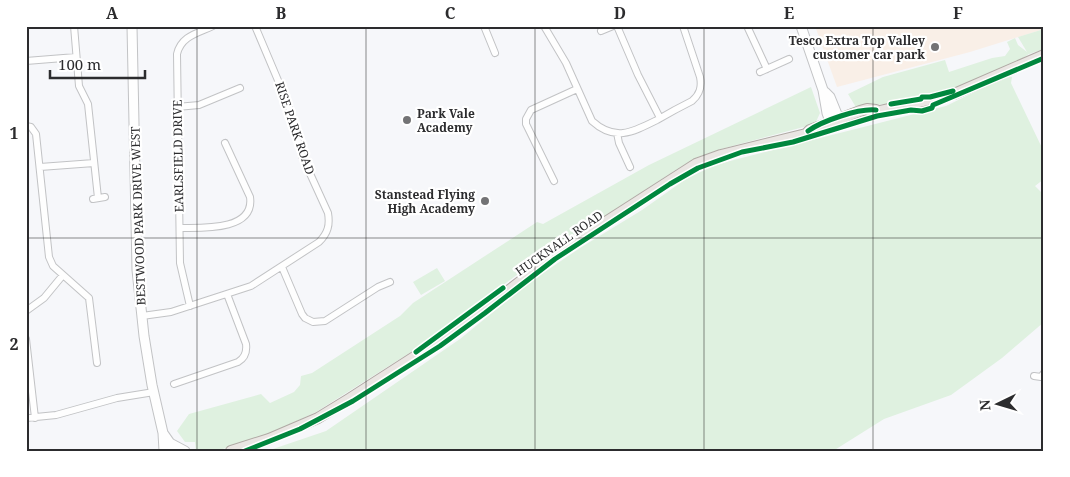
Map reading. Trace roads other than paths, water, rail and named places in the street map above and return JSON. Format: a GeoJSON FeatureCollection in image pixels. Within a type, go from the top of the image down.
{"type":"FeatureCollection","features":[{"type":"Feature","properties":{"kind":"main road","name":"HUCKNALL ROAD"},"geometry":{"type":"LineString","coordinates":[[231,451],[269,439],[318,418],[349,399],[464,325],[573,243],[696,164],[730,152],[812,134],[835,122],[876,110],[922,103],[954,94],[1044,54]]}},
{"type":"Feature","properties":{"kind":"street"},"geometry":{"type":"LineString","coordinates":[[74,26],[79,86],[88,104],[98,198]]}},
{"type":"Feature","properties":{"kind":"street","name":"BESTWOOD PARK DRIVE WEST"},"geometry":{"type":"LineString","coordinates":[[132,26],[138,270],[142,316],[154,392],[163,433]]}},
{"type":"Feature","properties":{"kind":"street","name":"EARLSFIELD DRIVE"},"geometry":{"type":"LineString","coordinates":[[190,306],[181,271],[176,60],[181,43],[189,36],[214,26]]}},
{"type":"Feature","properties":{"kind":"street","name":"RISE PARK ROAD"},"geometry":{"type":"LineString","coordinates":[[142,316],[171,312],[257,284],[324,237],[329,222],[328,213],[302,156],[288,104],[255,26]]}},
{"type":"Feature","properties":{"kind":"street"},"geometry":{"type":"LineString","coordinates":[[484,26],[495,45],[495,53]]}},
{"type":"Feature","properties":{"kind":"street"},"geometry":{"type":"LineString","coordinates":[[544,26],[566,63],[592,121],[599,128],[617,134],[635,131],[692,101],[700,91],[702,84],[684,27]]}},
{"type":"Feature","properties":{"kind":"street"},"geometry":{"type":"LineString","coordinates":[[601,32],[613,26]]}},
{"type":"Feature","properties":{"kind":"street"},"geometry":{"type":"LineString","coordinates":[[617,26],[638,75],[660,118]]}},
{"type":"Feature","properties":{"kind":"street"},"geometry":{"type":"LineString","coordinates":[[747,26],[768,69]]}},
{"type":"Feature","properties":{"kind":"street"},"geometry":{"type":"LineString","coordinates":[[801,26],[835,122]]}},
{"type":"Feature","properties":{"kind":"street"},"geometry":{"type":"LineString","coordinates":[[26,61],[76,57]]}},
{"type":"Feature","properties":{"kind":"street"},"geometry":{"type":"LineString","coordinates":[[760,72],[789,59]]}},
{"type":"Feature","properties":{"kind":"street"},"geometry":{"type":"LineString","coordinates":[[177,107],[199,104],[240,88]]}},
{"type":"Feature","properties":{"kind":"street"},"geometry":{"type":"LineString","coordinates":[[554,181],[554,173],[526,124],[526,119],[531,110],[577,89]]}},
{"type":"Feature","properties":{"kind":"street"},"geometry":{"type":"LineString","coordinates":[[26,126],[33,129],[36,134],[49,257],[53,266],[88,295],[97,363]]}},
{"type":"Feature","properties":{"kind":"street"},"geometry":{"type":"LineString","coordinates":[[617,134],[630,167]]}},
{"type":"Feature","properties":{"kind":"street"},"geometry":{"type":"LineString","coordinates":[[180,228],[204,228],[224,225],[240,219],[248,212],[251,204],[250,197],[225,143]]}},
{"type":"Feature","properties":{"kind":"street"},"geometry":{"type":"LineString","coordinates":[[627,159],[634,156]]}},
{"type":"Feature","properties":{"kind":"street"},"geometry":{"type":"LineString","coordinates":[[40,167],[94,163]]}},
{"type":"Feature","properties":{"kind":"street"},"geometry":{"type":"LineString","coordinates":[[282,267],[302,314],[312,322],[325,321],[378,287],[390,282]]}},
{"type":"Feature","properties":{"kind":"street"},"geometry":{"type":"LineString","coordinates":[[26,311],[44,298],[64,275]]}},
{"type":"Feature","properties":{"kind":"street"},"geometry":{"type":"LineString","coordinates":[[174,384],[238,362],[246,353],[246,344],[227,294]]}},
{"type":"Feature","properties":{"kind":"street"},"geometry":{"type":"LineString","coordinates":[[26,340],[35,418]]}},
{"type":"Feature","properties":{"kind":"street"},"geometry":{"type":"LineString","coordinates":[[26,418],[56,415],[122,396],[154,392]]}},
{"type":"Feature","properties":{"kind":"street"},"geometry":{"type":"LineString","coordinates":[[163,433],[172,447],[185,451]]}},
{"type":"Feature","properties":{"kind":"street"},"geometry":{"type":"LineString","coordinates":[[163,433],[164,451]]}},
{"type":"Feature","properties":{"kind":"place","name":"Tesco Extra Top Valley customer car park"},"geometry":{"type":"Point","coordinates":[935,47]}},
{"type":"Feature","properties":{"kind":"place","name":"Park Vale Academy"},"geometry":{"type":"Point","coordinates":[407,120]}},
{"type":"Feature","properties":{"kind":"place","name":"Stanstead Flying High Academy"},"geometry":{"type":"Point","coordinates":[485,201]}}]}
